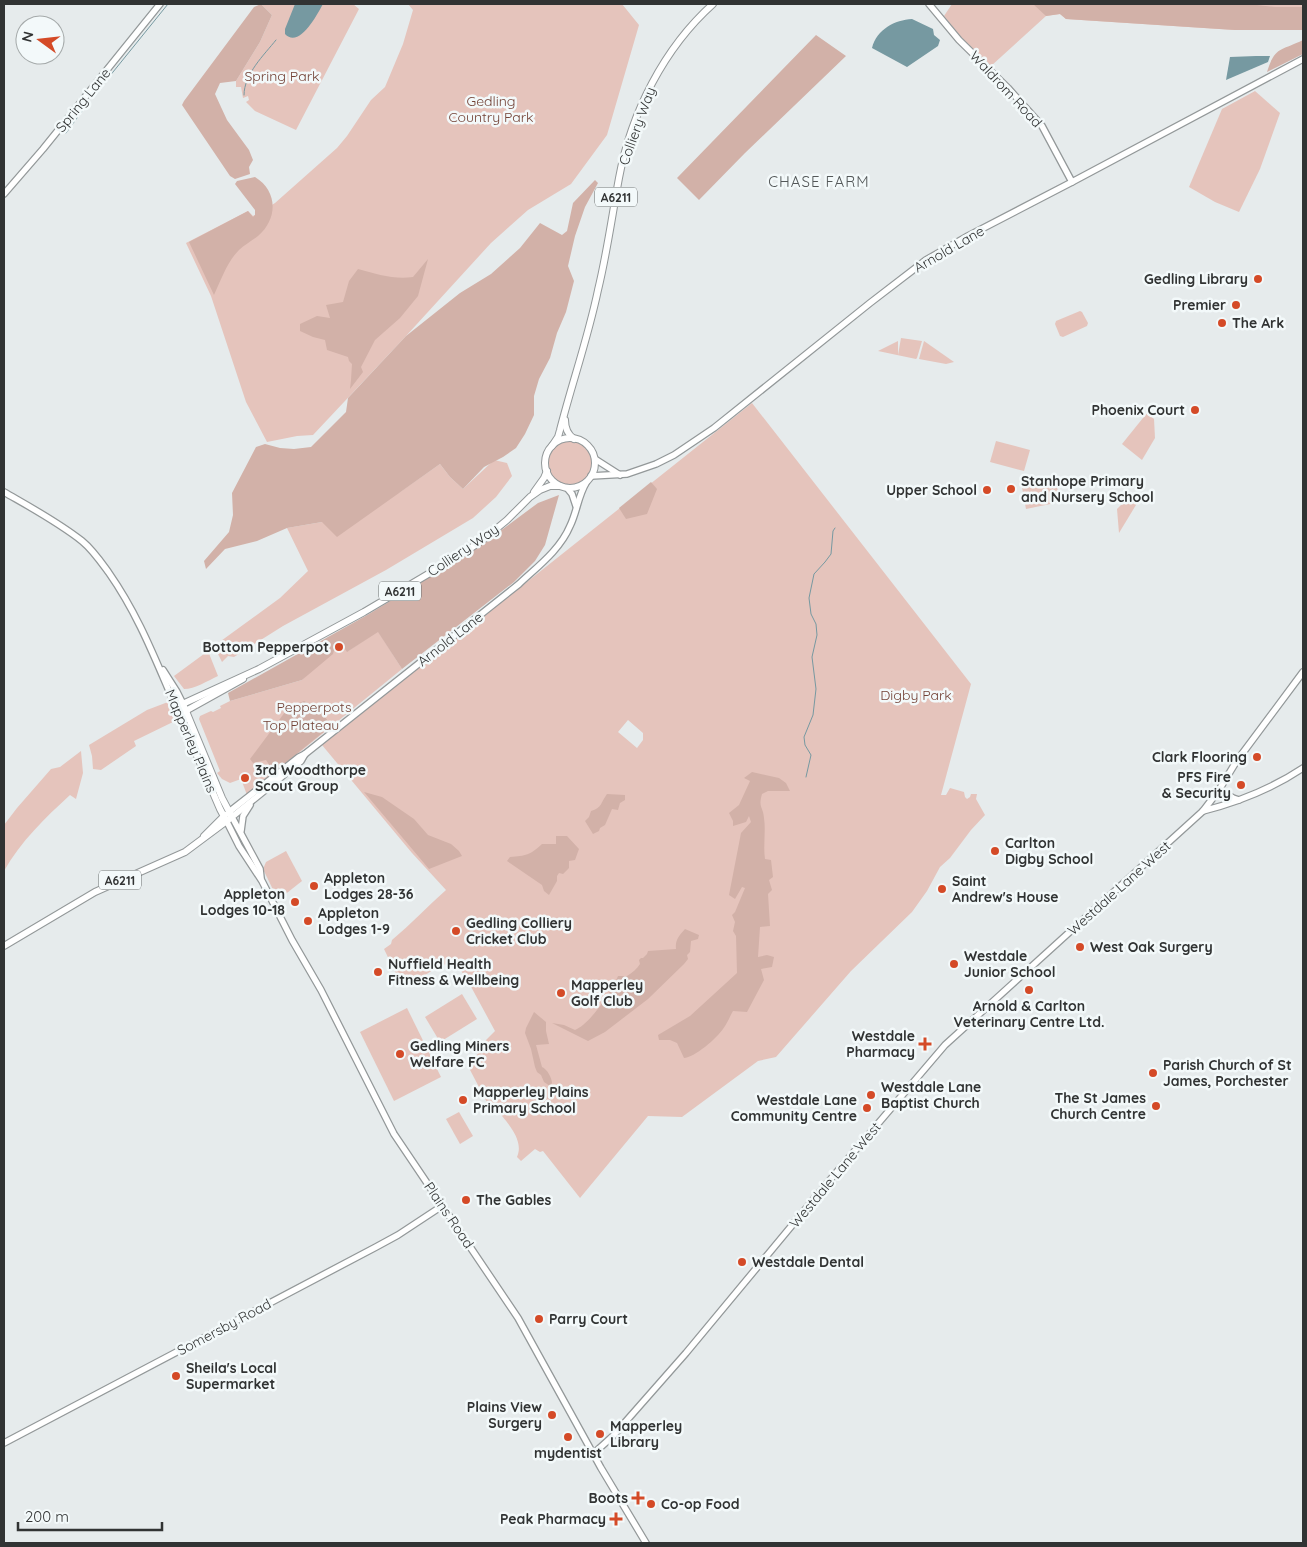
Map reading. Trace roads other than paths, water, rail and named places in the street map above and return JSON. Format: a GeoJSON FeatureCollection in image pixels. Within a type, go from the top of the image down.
{"type":"FeatureCollection","features":[{"type":"Feature","properties":{"kind":"main road","name":"Colliery Way"},"geometry":{"type":"LineString","coordinates":[[552,446],[558,437],[590,325],[606,254],[619,177],[629,140],[641,108],[665,61],[687,30],[713,4]]}},
{"type":"Feature","properties":{"kind":"main road","name":"Colliery Way"},"geometry":{"type":"LineString","coordinates":[[565,411],[566,430],[574,438]]}},
{"type":"Feature","properties":{"kind":"main road"},"geometry":{"type":"LineString","coordinates":[[574,438],[586,444],[595,459],[595,467],[586,483],[578,487],[564,487],[550,477],[547,471],[546,459],[552,446],[564,439],[574,438]]}},
{"type":"Feature","properties":{"kind":"main road","name":"Colliery Way"},"geometry":{"type":"LineString","coordinates":[[182,712],[364,612],[462,554],[507,520],[530,497],[547,471]]}},
{"type":"Feature","properties":{"kind":"main road","name":"Colliery Way"},"geometry":{"type":"LineString","coordinates":[[530,497],[550,486],[564,487]]}},
{"type":"Feature","properties":{"kind":"main road","name":"Colliery Way"},"geometry":{"type":"LineString","coordinates":[[179,705],[259,669]]}},
{"type":"Feature","properties":{"kind":"main road","name":"Mapperley Plains"},"geometry":{"type":"LineString","coordinates":[[179,705],[228,817]]}},
{"type":"Feature","properties":{"kind":"main road","name":"A6211"},"geometry":{"type":"LineString","coordinates":[[4,946],[95,892],[170,860],[195,846],[215,824],[228,817]]}},
{"type":"Feature","properties":{"kind":"street","name":"Spring Lane"},"geometry":{"type":"LineString","coordinates":[[4,194],[43,149],[160,4]]}},
{"type":"Feature","properties":{"kind":"street","name":"Waldrom Road"},"geometry":{"type":"LineString","coordinates":[[929,4],[959,40],[1008,88],[1042,126],[1072,182]]}},
{"type":"Feature","properties":{"kind":"street","name":"Arnold Lane"},"geometry":{"type":"LineString","coordinates":[[591,476],[620,475],[636,472],[674,455],[714,428],[926,260],[1303,59]]}},
{"type":"Feature","properties":{"kind":"street"},"geometry":{"type":"LineString","coordinates":[[595,459],[620,475]]}},
{"type":"Feature","properties":{"kind":"street","name":"Arnold Lane"},"geometry":{"type":"LineString","coordinates":[[228,817],[299,756],[305,754],[533,571],[566,536],[582,489],[586,483]]}},
{"type":"Feature","properties":{"kind":"street"},"geometry":{"type":"LineString","coordinates":[[564,487],[572,494],[576,508]]}},
{"type":"Feature","properties":{"kind":"street","name":"Mapperley Plains"},"geometry":{"type":"LineString","coordinates":[[4,492],[53,521],[86,545],[102,563],[140,623],[156,660],[177,692],[179,705]]}},
{"type":"Feature","properties":{"kind":"street","name":"Westdale Lane West"},"geometry":{"type":"LineString","coordinates":[[593,1454],[613,1436],[686,1353],[945,1045],[1203,811],[1219,790],[1236,762],[1303,672]]}},
{"type":"Feature","properties":{"kind":"street","name":"Arnold Lane"},"geometry":{"type":"LineString","coordinates":[[228,817],[252,801],[301,761],[305,754]]}},
{"type":"Feature","properties":{"kind":"street"},"geometry":{"type":"LineString","coordinates":[[1203,811],[1239,800],[1283,781],[1303,768]]}},
{"type":"Feature","properties":{"kind":"street"},"geometry":{"type":"LineString","coordinates":[[1219,790],[1239,800]]}},
{"type":"Feature","properties":{"kind":"street"},"geometry":{"type":"LineString","coordinates":[[240,832],[243,816],[252,801]]}},
{"type":"Feature","properties":{"kind":"street","name":"Plains Road"},"geometry":{"type":"LineString","coordinates":[[228,817],[240,832],[260,869],[262,881]]}},
{"type":"Feature","properties":{"kind":"street","name":"Plains Road"},"geometry":{"type":"LineString","coordinates":[[228,817],[239,846],[262,881],[292,940],[321,990],[394,1134],[518,1318],[593,1454],[646,1543]]}},
{"type":"Feature","properties":{"kind":"street","name":"Somersby Road"},"geometry":{"type":"LineString","coordinates":[[4,1443],[398,1235],[442,1206]]}},
{"type":"Feature","properties":{"kind":"water"},"geometry":{"type":"Polygon","coordinates":[[[295,4],[323,4],[302,34],[290,37],[285,34],[285,29],[295,4]]]}},
{"type":"Feature","properties":{"kind":"water"},"geometry":{"type":"Polygon","coordinates":[[[912,19],[933,29],[934,35],[940,40],[938,46],[907,67],[872,48],[874,41],[882,31],[899,21],[912,19]]]}},
{"type":"Feature","properties":{"kind":"water"},"geometry":{"type":"Polygon","coordinates":[[[1270,56],[1268,62],[1226,80],[1230,57],[1270,56]]]}},
{"type":"Feature","properties":{"kind":"waterway"},"geometry":{"type":"LineString","coordinates":[[92,98],[168,4]]}},
{"type":"Feature","properties":{"kind":"waterway"},"geometry":{"type":"LineString","coordinates":[[244,95],[251,72],[276,40]]}},
{"type":"Feature","properties":{"kind":"waterway"},"geometry":{"type":"LineString","coordinates":[[66,133],[88,103]]}},
{"type":"Feature","properties":{"kind":"waterway"},"geometry":{"type":"LineString","coordinates":[[806,777],[811,755],[805,745],[804,737],[813,715],[816,689],[812,657],[817,635],[809,598],[814,574],[831,554],[833,531],[835,528]]}},
{"type":"Feature","properties":{"kind":"place","name":"Gedling Library"},"geometry":{"type":"Point","coordinates":[1258,279]}},
{"type":"Feature","properties":{"kind":"place","name":"Premier"},"geometry":{"type":"Point","coordinates":[1236,305]}},
{"type":"Feature","properties":{"kind":"place","name":"The Ark"},"geometry":{"type":"Point","coordinates":[1222,323]}},
{"type":"Feature","properties":{"kind":"place","name":"Phoenix Court"},"geometry":{"type":"Point","coordinates":[1195,410]}},
{"type":"Feature","properties":{"kind":"place","name":"Stanhope Primary and Nursery School"},"geometry":{"type":"Point","coordinates":[1011,489]}},
{"type":"Feature","properties":{"kind":"place","name":"Upper School"},"geometry":{"type":"Point","coordinates":[987,490]}},
{"type":"Feature","properties":{"kind":"place","name":"Bottom Pepperpot"},"geometry":{"type":"Point","coordinates":[339,647]}},
{"type":"Feature","properties":{"kind":"place","name":"Clark Flooring"},"geometry":{"type":"Point","coordinates":[1257,757]}},
{"type":"Feature","properties":{"kind":"place","name":"3rd Woodthorpe Scout Group"},"geometry":{"type":"Point","coordinates":[245,778]}},
{"type":"Feature","properties":{"kind":"place","name":"PFS Fire & Security"},"geometry":{"type":"Point","coordinates":[1241,785]}},
{"type":"Feature","properties":{"kind":"place","name":"Carlton Digby School"},"geometry":{"type":"Point","coordinates":[995,851]}},
{"type":"Feature","properties":{"kind":"place","name":"Appleton Lodges 28-36"},"geometry":{"type":"Point","coordinates":[314,886]}},
{"type":"Feature","properties":{"kind":"place","name":"Saint Andrew's House"},"geometry":{"type":"Point","coordinates":[942,889]}},
{"type":"Feature","properties":{"kind":"place","name":"Appleton Lodges 10-18"},"geometry":{"type":"Point","coordinates":[295,902]}},
{"type":"Feature","properties":{"kind":"place","name":"Appleton Lodges 1-9"},"geometry":{"type":"Point","coordinates":[308,921]}},
{"type":"Feature","properties":{"kind":"place","name":"Gedling Colliery Cricket Club"},"geometry":{"type":"Point","coordinates":[456,931]}},
{"type":"Feature","properties":{"kind":"place","name":"West Oak Surgery"},"geometry":{"type":"Point","coordinates":[1080,947]}},
{"type":"Feature","properties":{"kind":"place","name":"Westdale Junior School"},"geometry":{"type":"Point","coordinates":[954,964]}},
{"type":"Feature","properties":{"kind":"place","name":"Nuffield Health Fitness & Wellbeing"},"geometry":{"type":"Point","coordinates":[378,972]}},
{"type":"Feature","properties":{"kind":"place","name":"Arnold & Carlton Veterinary Centre Ltd."},"geometry":{"type":"Point","coordinates":[1029,990]}},
{"type":"Feature","properties":{"kind":"place","name":"Mapperley Golf Club"},"geometry":{"type":"Point","coordinates":[561,993]}},
{"type":"Feature","properties":{"kind":"place","name":"Westdale Pharmacy"},"geometry":{"type":"Point","coordinates":[925,1044]}},
{"type":"Feature","properties":{"kind":"place","name":"Gedling Miners Welfare FC"},"geometry":{"type":"Point","coordinates":[400,1054]}},
{"type":"Feature","properties":{"kind":"place","name":"Parish Church of St James, Porchester"},"geometry":{"type":"Point","coordinates":[1153,1073]}},
{"type":"Feature","properties":{"kind":"place","name":"Westdale Lane Baptist Church"},"geometry":{"type":"Point","coordinates":[871,1095]}},
{"type":"Feature","properties":{"kind":"place","name":"Mapperley Plains Primary School"},"geometry":{"type":"Point","coordinates":[463,1100]}},
{"type":"Feature","properties":{"kind":"place","name":"The St James Church Centre"},"geometry":{"type":"Point","coordinates":[1156,1106]}},
{"type":"Feature","properties":{"kind":"place","name":"Westdale Lane Community Centre"},"geometry":{"type":"Point","coordinates":[867,1108]}},
{"type":"Feature","properties":{"kind":"place","name":"The Gables"},"geometry":{"type":"Point","coordinates":[466,1200]}},
{"type":"Feature","properties":{"kind":"place","name":"Westdale Dental"},"geometry":{"type":"Point","coordinates":[742,1262]}},
{"type":"Feature","properties":{"kind":"place","name":"Parry Court"},"geometry":{"type":"Point","coordinates":[539,1319]}},
{"type":"Feature","properties":{"kind":"place","name":"Sheila's Local Supermarket"},"geometry":{"type":"Point","coordinates":[176,1376]}},
{"type":"Feature","properties":{"kind":"place","name":"Plains View Surgery"},"geometry":{"type":"Point","coordinates":[552,1415]}},
{"type":"Feature","properties":{"kind":"place","name":"Mapperley Library"},"geometry":{"type":"Point","coordinates":[600,1434]}},
{"type":"Feature","properties":{"kind":"place","name":"mydentist"},"geometry":{"type":"Point","coordinates":[568,1437]}},
{"type":"Feature","properties":{"kind":"place","name":"Boots"},"geometry":{"type":"Point","coordinates":[638,1498]}},
{"type":"Feature","properties":{"kind":"place","name":"Co-op Food"},"geometry":{"type":"Point","coordinates":[651,1504]}},
{"type":"Feature","properties":{"kind":"place","name":"Peak Pharmacy"},"geometry":{"type":"Point","coordinates":[616,1519]}},
{"type":"Feature","properties":{"kind":"district","name":"CHASE FARM"},"geometry":{"type":"Point","coordinates":[819,181]}},
{"type":"Feature","properties":{"kind":"park label","name":"Spring Park"},"geometry":{"type":"Point","coordinates":[282,76]}},
{"type":"Feature","properties":{"kind":"park label","name":"Gedling Country Park"},"geometry":{"type":"Point","coordinates":[491,109]}},
{"type":"Feature","properties":{"kind":"park label","name":"Digby Park"},"geometry":{"type":"Point","coordinates":[916,695]}},
{"type":"Feature","properties":{"kind":"park label","name":"Pepperpots"},"geometry":{"type":"Point","coordinates":[314,707]}},
{"type":"Feature","properties":{"kind":"park label","name":"Top Plateau"},"geometry":{"type":"Point","coordinates":[301,725]}}]}
